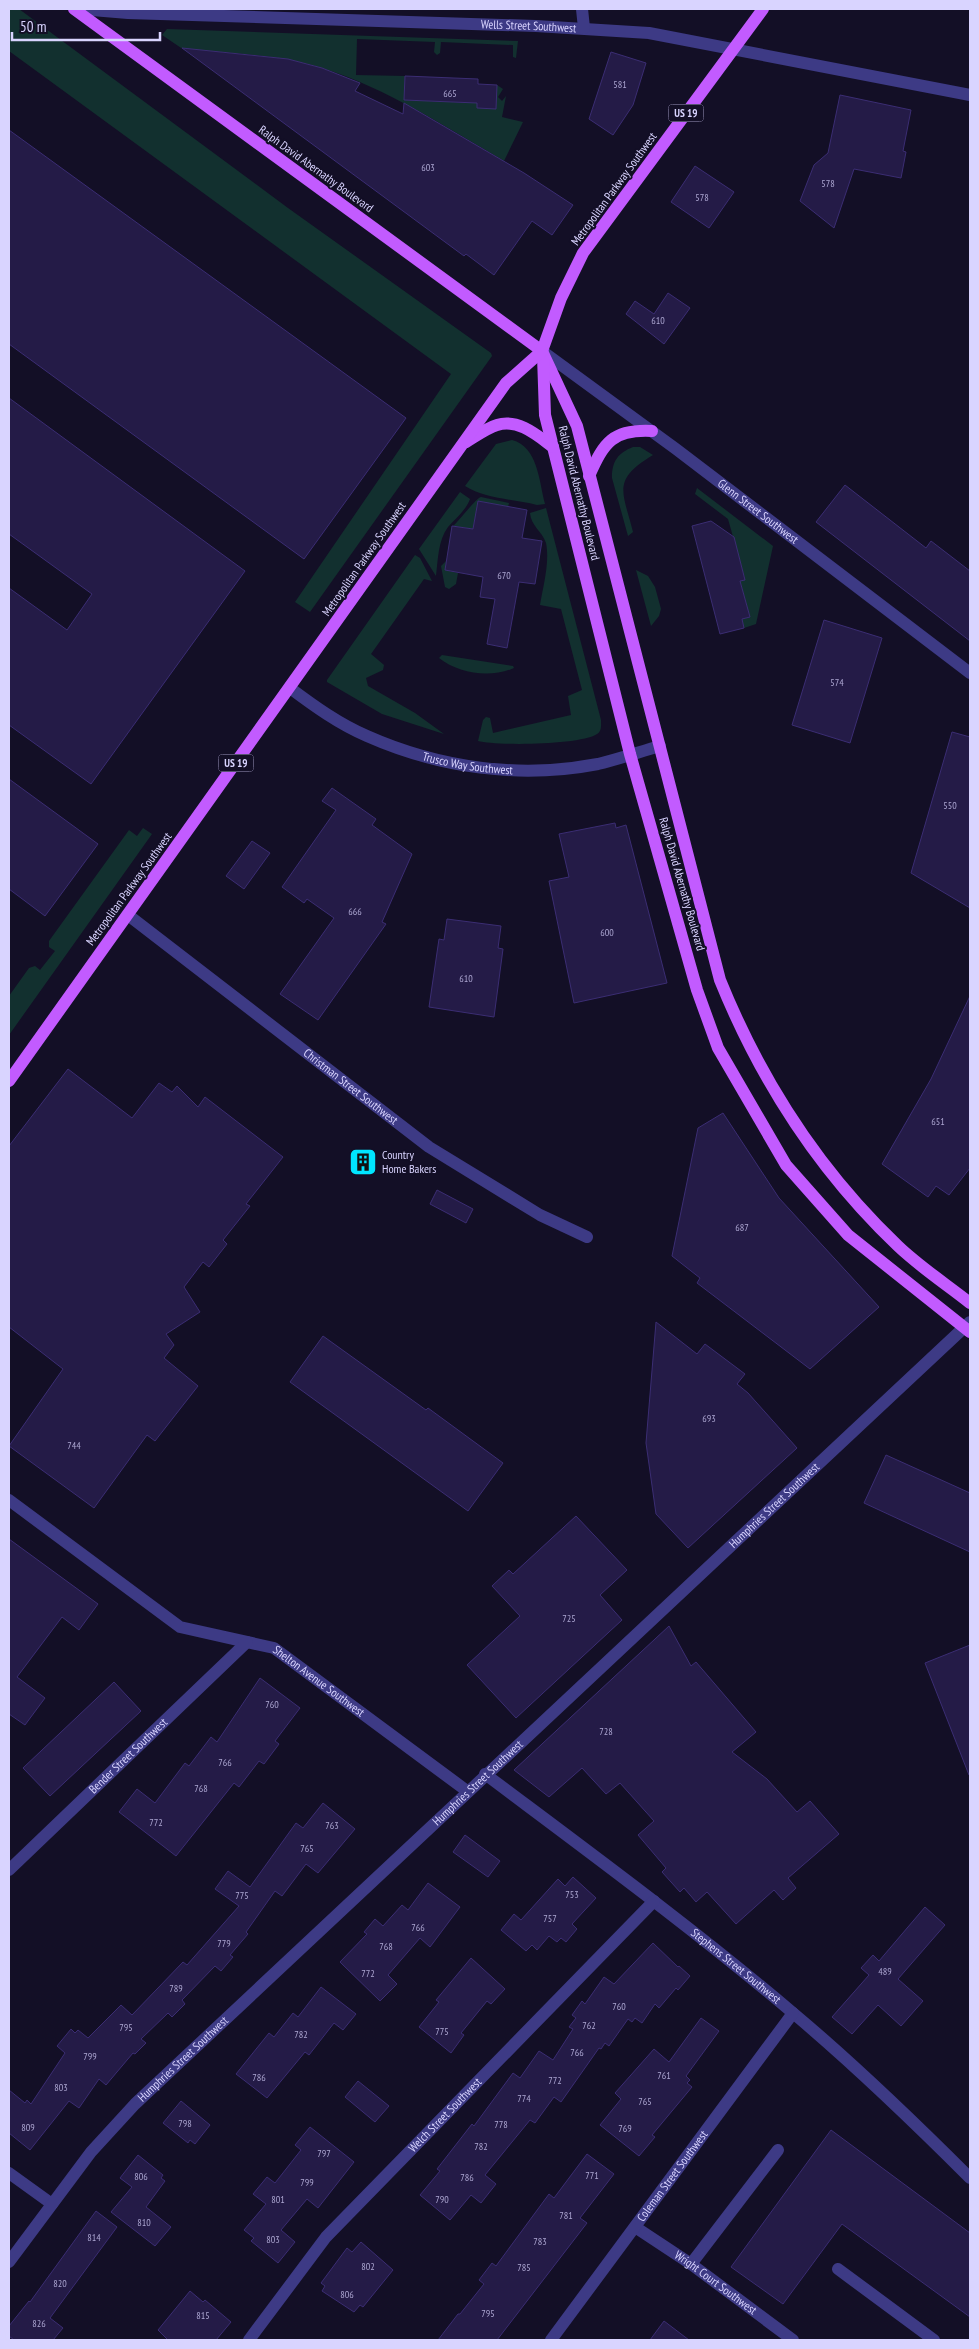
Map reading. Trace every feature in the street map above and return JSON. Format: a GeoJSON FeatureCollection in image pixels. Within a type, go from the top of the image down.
{"type":"FeatureCollection","features":[{"type":"Feature","properties":{"kind":"main road","name":"Ralph David Abernathy Boulevard"},"geometry":{"type":"LineString","coordinates":[[74,9],[542,351],[577,426],[633,650],[660,746],[720,980],[753,1055],[783,1108],[808,1144],[857,1205],[900,1248],[970,1303]]}},
{"type":"Feature","properties":{"kind":"main road","name":"US 19"},"geometry":{"type":"LineString","coordinates":[[732,50],[763,9]]}},
{"type":"Feature","properties":{"kind":"main road","name":"Metropolitan Parkway Southwest"},"geometry":{"type":"LineString","coordinates":[[9,1081],[506,383],[542,351],[561,298],[583,253],[732,50]]}},
{"type":"Feature","properties":{"kind":"main road","name":"Ralph David Abernathy Boulevard"},"geometry":{"type":"LineString","coordinates":[[542,351],[545,415],[553,448],[630,754],[697,990],[715,1040],[786,1165],[848,1235],[968,1327]]}},
{"type":"Feature","properties":{"kind":"main road"},"geometry":{"type":"LineString","coordinates":[[462,444],[498,425],[512,424],[530,430],[553,448]]}},
{"type":"Feature","properties":{"kind":"main road"},"geometry":{"type":"LineString","coordinates":[[589,476],[600,452],[614,437],[634,430],[652,431]]}},
{"type":"Feature","properties":{"kind":"street","name":"Wells Street Southwest"},"geometry":{"type":"LineString","coordinates":[[80,9],[128,13],[584,28],[649,33],[970,95]]}},
{"type":"Feature","properties":{"kind":"street"},"geometry":{"type":"LineString","coordinates":[[582,9],[584,28]]}},
{"type":"Feature","properties":{"kind":"street","name":"Glenn Street Southwest"},"geometry":{"type":"LineString","coordinates":[[542,351],[652,431],[970,674]]}},
{"type":"Feature","properties":{"kind":"street","name":"Trusco Way Southwest"},"geometry":{"type":"LineString","coordinates":[[290,688],[326,714],[366,736],[418,756],[495,770],[554,770],[598,764],[660,746]]}},
{"type":"Feature","properties":{"kind":"street","name":"Christman Street Southwest"},"geometry":{"type":"LineString","coordinates":[[128,915],[429,1147],[540,1215],[587,1237]]}},
{"type":"Feature","properties":{"kind":"street","name":"Humphries Street Southwest"},"geometry":{"type":"LineString","coordinates":[[9,2262],[91,2152],[135,2104],[467,1791],[968,1327]]}},
{"type":"Feature","properties":{"kind":"street","name":"Shelton Avenue Southwest"},"geometry":{"type":"LineString","coordinates":[[9,1500],[180,1627],[274,1648],[467,1791]]}},
{"type":"Feature","properties":{"kind":"street","name":"Bender Street Southwest"},"geometry":{"type":"LineString","coordinates":[[9,1870],[247,1642]]}},
{"type":"Feature","properties":{"kind":"street","name":"Stephens Street Southwest"},"geometry":{"type":"LineString","coordinates":[[486,1774],[654,1901],[793,2013],[884,2094],[970,2178]]}},
{"type":"Feature","properties":{"kind":"street","name":"Welch Street Southwest"},"geometry":{"type":"LineString","coordinates":[[248,2340],[326,2237],[654,1901]]}},
{"type":"Feature","properties":{"kind":"street","name":"Coleman Street Southwest"},"geometry":{"type":"LineString","coordinates":[[551,2340],[793,2013]]}},
{"type":"Feature","properties":{"kind":"street"},"geometry":{"type":"LineString","coordinates":[[691,2264],[778,2150]]}},
{"type":"Feature","properties":{"kind":"street"},"geometry":{"type":"LineString","coordinates":[[9,2173],[52,2204]]}},
{"type":"Feature","properties":{"kind":"street","name":"Wright Court Southwest"},"geometry":{"type":"LineString","coordinates":[[635,2227],[691,2264],[793,2340]]}},
{"type":"Feature","properties":{"kind":"street"},"geometry":{"type":"LineString","coordinates":[[838,2269],[931,2339]]}},
{"type":"Feature","properties":{"kind":"green space"},"geometry":{"type":"Polygon","coordinates":[[[9,9],[19,9],[288,208],[491,353],[492,356],[310,612],[295,602],[451,374],[9,51],[9,9]]]}},
{"type":"Feature","properties":{"kind":"green space"},"geometry":{"type":"Polygon","coordinates":[[[167,29],[518,41],[516,58],[513,57],[513,45],[441,42],[440,53],[437,55],[434,52],[435,42],[357,39],[356,75],[405,76],[404,100],[477,103],[477,108],[496,108],[497,85],[503,89],[498,97],[502,101],[506,96],[502,117],[523,122],[504,161],[415,109],[346,76],[292,60],[198,50],[193,56],[162,35],[167,29]]]}},
{"type":"Feature","properties":{"kind":"green space"},"geometry":{"type":"Polygon","coordinates":[[[512,440],[521,444],[532,457],[539,475],[545,504],[537,505],[481,494],[465,486],[496,444],[512,440]]]}},
{"type":"Feature","properties":{"kind":"green space"},"geometry":{"type":"Polygon","coordinates":[[[633,447],[640,447],[653,455],[631,472],[626,480],[624,497],[633,532],[628,536],[612,472],[617,458],[623,452],[633,447]]]}},
{"type":"Feature","properties":{"kind":"green space"},"geometry":{"type":"Polygon","coordinates":[[[697,488],[773,546],[756,624],[744,628],[742,619],[750,617],[740,581],[745,579],[728,519],[695,494],[697,488]]]}},
{"type":"Feature","properties":{"kind":"green space"},"geometry":{"type":"Polygon","coordinates":[[[460,492],[470,499],[448,527],[442,538],[436,576],[419,549],[460,492]]]}},
{"type":"Feature","properties":{"kind":"green space"},"geometry":{"type":"Polygon","coordinates":[[[481,497],[509,503],[508,507],[478,501],[473,529],[453,526],[475,501],[481,497]]]}},
{"type":"Feature","properties":{"kind":"green space"},"geometry":{"type":"Polygon","coordinates":[[[546,508],[601,720],[600,730],[599,733],[588,738],[539,744],[502,744],[478,741],[483,720],[486,717],[490,718],[493,733],[571,715],[568,696],[582,690],[561,609],[540,605],[546,574],[547,550],[546,543],[532,521],[530,513],[546,508]]]}},
{"type":"Feature","properties":{"kind":"green space"},"geometry":{"type":"Polygon","coordinates":[[[415,555],[420,558],[432,581],[424,579],[371,654],[384,665],[383,670],[366,678],[368,686],[415,713],[444,734],[382,714],[327,682],[415,555]]]}},
{"type":"Feature","properties":{"kind":"green space"},"geometry":{"type":"Polygon","coordinates":[[[446,561],[445,570],[458,573],[456,584],[449,589],[445,587],[441,566],[446,561]]]}},
{"type":"Feature","properties":{"kind":"green space"},"geometry":{"type":"Polygon","coordinates":[[[636,570],[648,576],[655,587],[661,609],[659,616],[651,626],[636,570]]]}},
{"type":"Feature","properties":{"kind":"green space"},"geometry":{"type":"Polygon","coordinates":[[[442,655],[513,666],[514,668],[495,673],[475,673],[456,668],[439,658],[442,655]]]}},
{"type":"Feature","properties":{"kind":"green space"},"geometry":{"type":"Polygon","coordinates":[[[143,828],[152,834],[9,1035],[9,996],[29,968],[35,966],[40,970],[55,951],[49,947],[49,941],[129,830],[137,836],[143,828]]]}},
{"type":"Feature","properties":{"kind":"building"},"geometry":{"type":"Polygon","coordinates":[[[182,48],[288,59],[322,68],[360,83],[355,91],[403,114],[404,103],[524,173],[573,205],[552,235],[532,221],[494,275],[466,254],[464,256],[182,48]]]}},
{"type":"Feature","properties":{"kind":"building"},"geometry":{"type":"Polygon","coordinates":[[[611,52],[646,63],[633,105],[613,135],[589,119],[611,52]]]}},
{"type":"Feature","properties":{"kind":"building"},"geometry":{"type":"Polygon","coordinates":[[[405,76],[478,79],[478,84],[497,85],[496,109],[477,108],[477,103],[404,100],[405,76]]]}},
{"type":"Feature","properties":{"kind":"building"},"geometry":{"type":"Polygon","coordinates":[[[840,95],[911,110],[903,151],[906,152],[901,178],[854,169],[834,228],[800,201],[814,165],[828,153],[840,95]]]}},
{"type":"Feature","properties":{"kind":"building"},"geometry":{"type":"Polygon","coordinates":[[[9,130],[406,418],[304,559],[9,344],[9,130]]]}},
{"type":"Feature","properties":{"kind":"building"},"geometry":{"type":"Polygon","coordinates":[[[695,166],[734,192],[709,228],[671,202],[695,166]]]}},
{"type":"Feature","properties":{"kind":"building"},"geometry":{"type":"Polygon","coordinates":[[[668,293],[690,308],[664,344],[626,314],[635,301],[654,314],[668,293]]]}},
{"type":"Feature","properties":{"kind":"building"},"geometry":{"type":"Polygon","coordinates":[[[9,398],[245,571],[91,784],[9,725],[9,588],[67,630],[92,594],[9,534],[9,398]]]}},
{"type":"Feature","properties":{"kind":"building"},"geometry":{"type":"Polygon","coordinates":[[[845,485],[926,548],[931,541],[970,571],[970,641],[816,522],[845,485]]]}},
{"type":"Feature","properties":{"kind":"building"},"geometry":{"type":"Polygon","coordinates":[[[478,501],[527,510],[522,538],[542,541],[535,584],[519,582],[507,648],[487,644],[495,599],[480,597],[483,577],[445,570],[452,526],[473,529],[478,501]]]}},
{"type":"Feature","properties":{"kind":"building"},"geometry":{"type":"Polygon","coordinates":[[[711,521],[734,537],[745,580],[740,581],[750,617],[742,619],[744,628],[720,634],[692,526],[711,521]]]}},
{"type":"Feature","properties":{"kind":"building"},"geometry":{"type":"Polygon","coordinates":[[[824,620],[882,638],[850,743],[792,725],[824,620]]]}},
{"type":"Feature","properties":{"kind":"building"},"geometry":{"type":"Polygon","coordinates":[[[952,732],[970,737],[970,908],[911,873],[952,732]]]}},
{"type":"Feature","properties":{"kind":"building"},"geometry":{"type":"Polygon","coordinates":[[[9,779],[98,844],[45,916],[9,889],[9,779]]]}},
{"type":"Feature","properties":{"kind":"building"},"geometry":{"type":"Polygon","coordinates":[[[332,788],[376,819],[372,825],[412,854],[382,922],[386,924],[318,1020],[280,994],[334,918],[307,899],[304,903],[282,887],[336,810],[322,801],[332,788]]]}},
{"type":"Feature","properties":{"kind":"building"},"geometry":{"type":"Polygon","coordinates":[[[615,823],[616,828],[626,825],[667,983],[574,1003],[549,881],[569,877],[559,834],[615,823]]]}},
{"type":"Feature","properties":{"kind":"building"},"geometry":{"type":"Polygon","coordinates":[[[252,841],[270,853],[244,889],[226,876],[252,841]]]}},
{"type":"Feature","properties":{"kind":"building"},"geometry":{"type":"Polygon","coordinates":[[[447,919],[501,926],[498,948],[503,949],[494,1017],[429,1007],[439,939],[444,940],[447,919]]]}},
{"type":"Feature","properties":{"kind":"building"},"geometry":{"type":"Polygon","coordinates":[[[970,996],[970,1168],[949,1195],[936,1186],[928,1197],[882,1164],[931,1079],[970,996]]]}},
{"type":"Feature","properties":{"kind":"building"},"geometry":{"type":"Polygon","coordinates":[[[68,1069],[132,1118],[159,1083],[172,1092],[177,1086],[198,1107],[205,1097],[283,1157],[246,1204],[250,1206],[223,1240],[227,1244],[209,1267],[203,1262],[184,1287],[200,1312],[166,1334],[174,1345],[164,1358],[198,1386],[155,1441],[147,1435],[94,1508],[9,1446],[63,1369],[9,1327],[9,1146],[68,1069]]]}},
{"type":"Feature","properties":{"kind":"building"},"geometry":{"type":"Polygon","coordinates":[[[723,1113],[779,1198],[879,1307],[810,1369],[697,1283],[700,1278],[672,1256],[698,1128],[723,1113]]]}},
{"type":"Feature","properties":{"kind":"building"},"geometry":{"type":"Polygon","coordinates":[[[437,1190],[473,1209],[466,1223],[430,1204],[437,1190]]]}},
{"type":"Feature","properties":{"kind":"building"},"geometry":{"type":"Polygon","coordinates":[[[656,1322],[697,1354],[705,1344],[745,1374],[737,1384],[748,1393],[797,1448],[688,1548],[656,1514],[646,1443],[656,1322]]]}},
{"type":"Feature","properties":{"kind":"building"},"geometry":{"type":"Polygon","coordinates":[[[323,1336],[426,1410],[428,1408],[503,1463],[468,1511],[290,1382],[323,1336]]]}},
{"type":"Feature","properties":{"kind":"building"},"geometry":{"type":"Polygon","coordinates":[[[886,1455],[970,1493],[970,1552],[864,1503],[886,1455]]]}},
{"type":"Feature","properties":{"kind":"building"},"geometry":{"type":"Polygon","coordinates":[[[576,1516],[627,1570],[600,1595],[622,1620],[516,1718],[467,1665],[520,1616],[492,1586],[509,1570],[513,1574],[576,1516]]]}},
{"type":"Feature","properties":{"kind":"building"},"geometry":{"type":"Polygon","coordinates":[[[9,1539],[98,1604],[79,1630],[62,1617],[17,1677],[45,1698],[25,1725],[9,1714],[9,1539]]]}},
{"type":"Feature","properties":{"kind":"building"},"geometry":{"type":"Polygon","coordinates":[[[669,1626],[691,1666],[696,1662],[756,1732],[732,1752],[767,1779],[797,1812],[810,1801],[839,1834],[788,1878],[796,1888],[783,1900],[774,1890],[736,1924],[707,1892],[696,1902],[684,1888],[680,1892],[662,1872],[666,1868],[638,1835],[654,1821],[620,1783],[606,1794],[582,1768],[549,1797],[514,1770],[669,1626]]]}},
{"type":"Feature","properties":{"kind":"building"},"geometry":{"type":"Polygon","coordinates":[[[970,1645],[970,1775],[969,1775],[925,1663],[970,1645]]]}},
{"type":"Feature","properties":{"kind":"building"},"geometry":{"type":"Polygon","coordinates":[[[260,1678],[300,1708],[275,1741],[279,1744],[264,1764],[259,1761],[239,1787],[234,1783],[176,1856],[119,1812],[137,1789],[155,1803],[185,1763],[189,1766],[211,1737],[217,1742],[260,1678]]]}},
{"type":"Feature","properties":{"kind":"building"},"geometry":{"type":"Polygon","coordinates":[[[114,1682],[141,1711],[50,1796],[23,1768],[114,1682]]]}},
{"type":"Feature","properties":{"kind":"building"},"geometry":{"type":"Polygon","coordinates":[[[323,1803],[355,1829],[318,1873],[306,1864],[282,1896],[275,1891],[246,1932],[248,1934],[230,1955],[233,1957],[221,1971],[215,1966],[182,2000],[185,2004],[172,2017],[168,2013],[141,2039],[146,2043],[135,2054],[133,2053],[106,2085],[99,2079],[79,2108],[69,2101],[30,2150],[9,2133],[9,2090],[25,2103],[27,2100],[31,2104],[65,2053],[57,2046],[71,2029],[75,2033],[78,2030],[88,2038],[121,2005],[132,2015],[183,1962],[187,1965],[239,1906],[215,1889],[228,1871],[250,1887],[296,1823],[303,1828],[323,1803]]]}},
{"type":"Feature","properties":{"kind":"building"},"geometry":{"type":"Polygon","coordinates":[[[465,1835],[500,1861],[488,1877],[453,1852],[465,1835]]]}},
{"type":"Feature","properties":{"kind":"building"},"geometry":{"type":"Polygon","coordinates":[[[573,1877],[596,1898],[572,1924],[577,1929],[566,1942],[561,1938],[557,1942],[549,1936],[537,1950],[532,1945],[526,1951],[501,1930],[514,1914],[521,1920],[558,1879],[565,1886],[573,1877]]]}},
{"type":"Feature","properties":{"kind":"building"},"geometry":{"type":"Polygon","coordinates":[[[428,1883],[460,1907],[430,1947],[420,1938],[388,1975],[397,1984],[380,2001],[340,1962],[367,1934],[364,1932],[375,1919],[383,1926],[402,1905],[408,1910],[428,1883]]]}},
{"type":"Feature","properties":{"kind":"building"},"geometry":{"type":"Polygon","coordinates":[[[925,1907],[945,1925],[898,1979],[923,2001],[901,2026],[878,2005],[852,2034],[832,2017],[869,1975],[861,1968],[873,1955],[879,1961],[925,1907]]]}},
{"type":"Feature","properties":{"kind":"building"},"geometry":{"type":"Polygon","coordinates":[[[653,1943],[690,1976],[678,1990],[676,1988],[659,2008],[655,2004],[642,2023],[635,2018],[632,2022],[628,2019],[609,2046],[605,2043],[601,2049],[599,2048],[561,2102],[554,2097],[535,2123],[530,2120],[485,2175],[496,2184],[481,2203],[471,2195],[450,2220],[420,2195],[440,2171],[437,2169],[472,2124],[474,2126],[513,2073],[520,2078],[539,2051],[553,2060],[573,2029],[569,2027],[576,2018],[572,2015],[582,2001],[585,2004],[604,1977],[614,1984],[653,1943]]]}},
{"type":"Feature","properties":{"kind":"building"},"geometry":{"type":"Polygon","coordinates":[[[471,1958],[505,1989],[491,2004],[487,2001],[461,2033],[464,2035],[451,2053],[419,2027],[439,2002],[436,2000],[471,1958]]]}},
{"type":"Feature","properties":{"kind":"building"},"geometry":{"type":"Polygon","coordinates":[[[321,1987],[356,2014],[343,2030],[334,2023],[309,2055],[305,2052],[267,2098],[236,2074],[269,2033],[274,2037],[293,2013],[298,2017],[321,1987]]]}},
{"type":"Feature","properties":{"kind":"building"},"geometry":{"type":"Polygon","coordinates":[[[701,2018],[719,2031],[686,2076],[690,2080],[687,2083],[692,2087],[652,2135],[655,2137],[639,2156],[600,2125],[621,2099],[615,2093],[654,2049],[669,2062],[701,2018]]]}},
{"type":"Feature","properties":{"kind":"building"},"geometry":{"type":"Polygon","coordinates":[[[358,2081],[389,2106],[375,2122],[345,2097],[358,2081]]]}},
{"type":"Feature","properties":{"kind":"building"},"geometry":{"type":"Polygon","coordinates":[[[181,2101],[210,2125],[195,2144],[190,2140],[188,2143],[163,2123],[181,2101]]]}},
{"type":"Feature","properties":{"kind":"building"},"geometry":{"type":"Polygon","coordinates":[[[310,2127],[354,2162],[318,2208],[307,2199],[281,2230],[295,2242],[278,2263],[251,2241],[254,2238],[244,2230],[266,2204],[253,2194],[267,2177],[275,2183],[301,2150],[295,2145],[310,2127]]]}},
{"type":"Feature","properties":{"kind":"building"},"geometry":{"type":"Polygon","coordinates":[[[831,2130],[970,2233],[970,2317],[842,2224],[783,2304],[731,2267],[831,2130]]]}},
{"type":"Feature","properties":{"kind":"building"},"geometry":{"type":"Polygon","coordinates":[[[587,2154],[614,2174],[580,2218],[587,2223],[497,2340],[438,2340],[484,2284],[479,2280],[492,2263],[496,2266],[549,2194],[554,2198],[587,2154]]]}},
{"type":"Feature","properties":{"kind":"building"},"geometry":{"type":"Polygon","coordinates":[[[138,2155],[163,2175],[161,2178],[165,2181],[146,2207],[171,2227],[155,2246],[111,2212],[132,2187],[120,2178],[138,2155]]]}},
{"type":"Feature","properties":{"kind":"building"},"geometry":{"type":"Polygon","coordinates":[[[96,2211],[117,2227],[50,2318],[63,2328],[53,2340],[14,2340],[9,2336],[9,2326],[30,2302],[96,2211]]]}},
{"type":"Feature","properties":{"kind":"building"},"geometry":{"type":"Polygon","coordinates":[[[361,2242],[393,2270],[363,2307],[360,2305],[354,2312],[322,2291],[325,2286],[321,2283],[347,2248],[352,2252],[361,2242]]]}},
{"type":"Feature","properties":{"kind":"building"},"geometry":{"type":"Polygon","coordinates":[[[190,2291],[203,2302],[205,2300],[231,2322],[216,2340],[168,2340],[158,2330],[190,2291]]]}},
{"type":"Feature","properties":{"kind":"building"},"geometry":{"type":"Polygon","coordinates":[[[664,2321],[689,2340],[650,2340],[664,2321]]]}},
{"type":"Feature","properties":{"kind":"place","name":"Country Home Bakers"},"geometry":{"type":"Point","coordinates":[363,1162]}}]}
